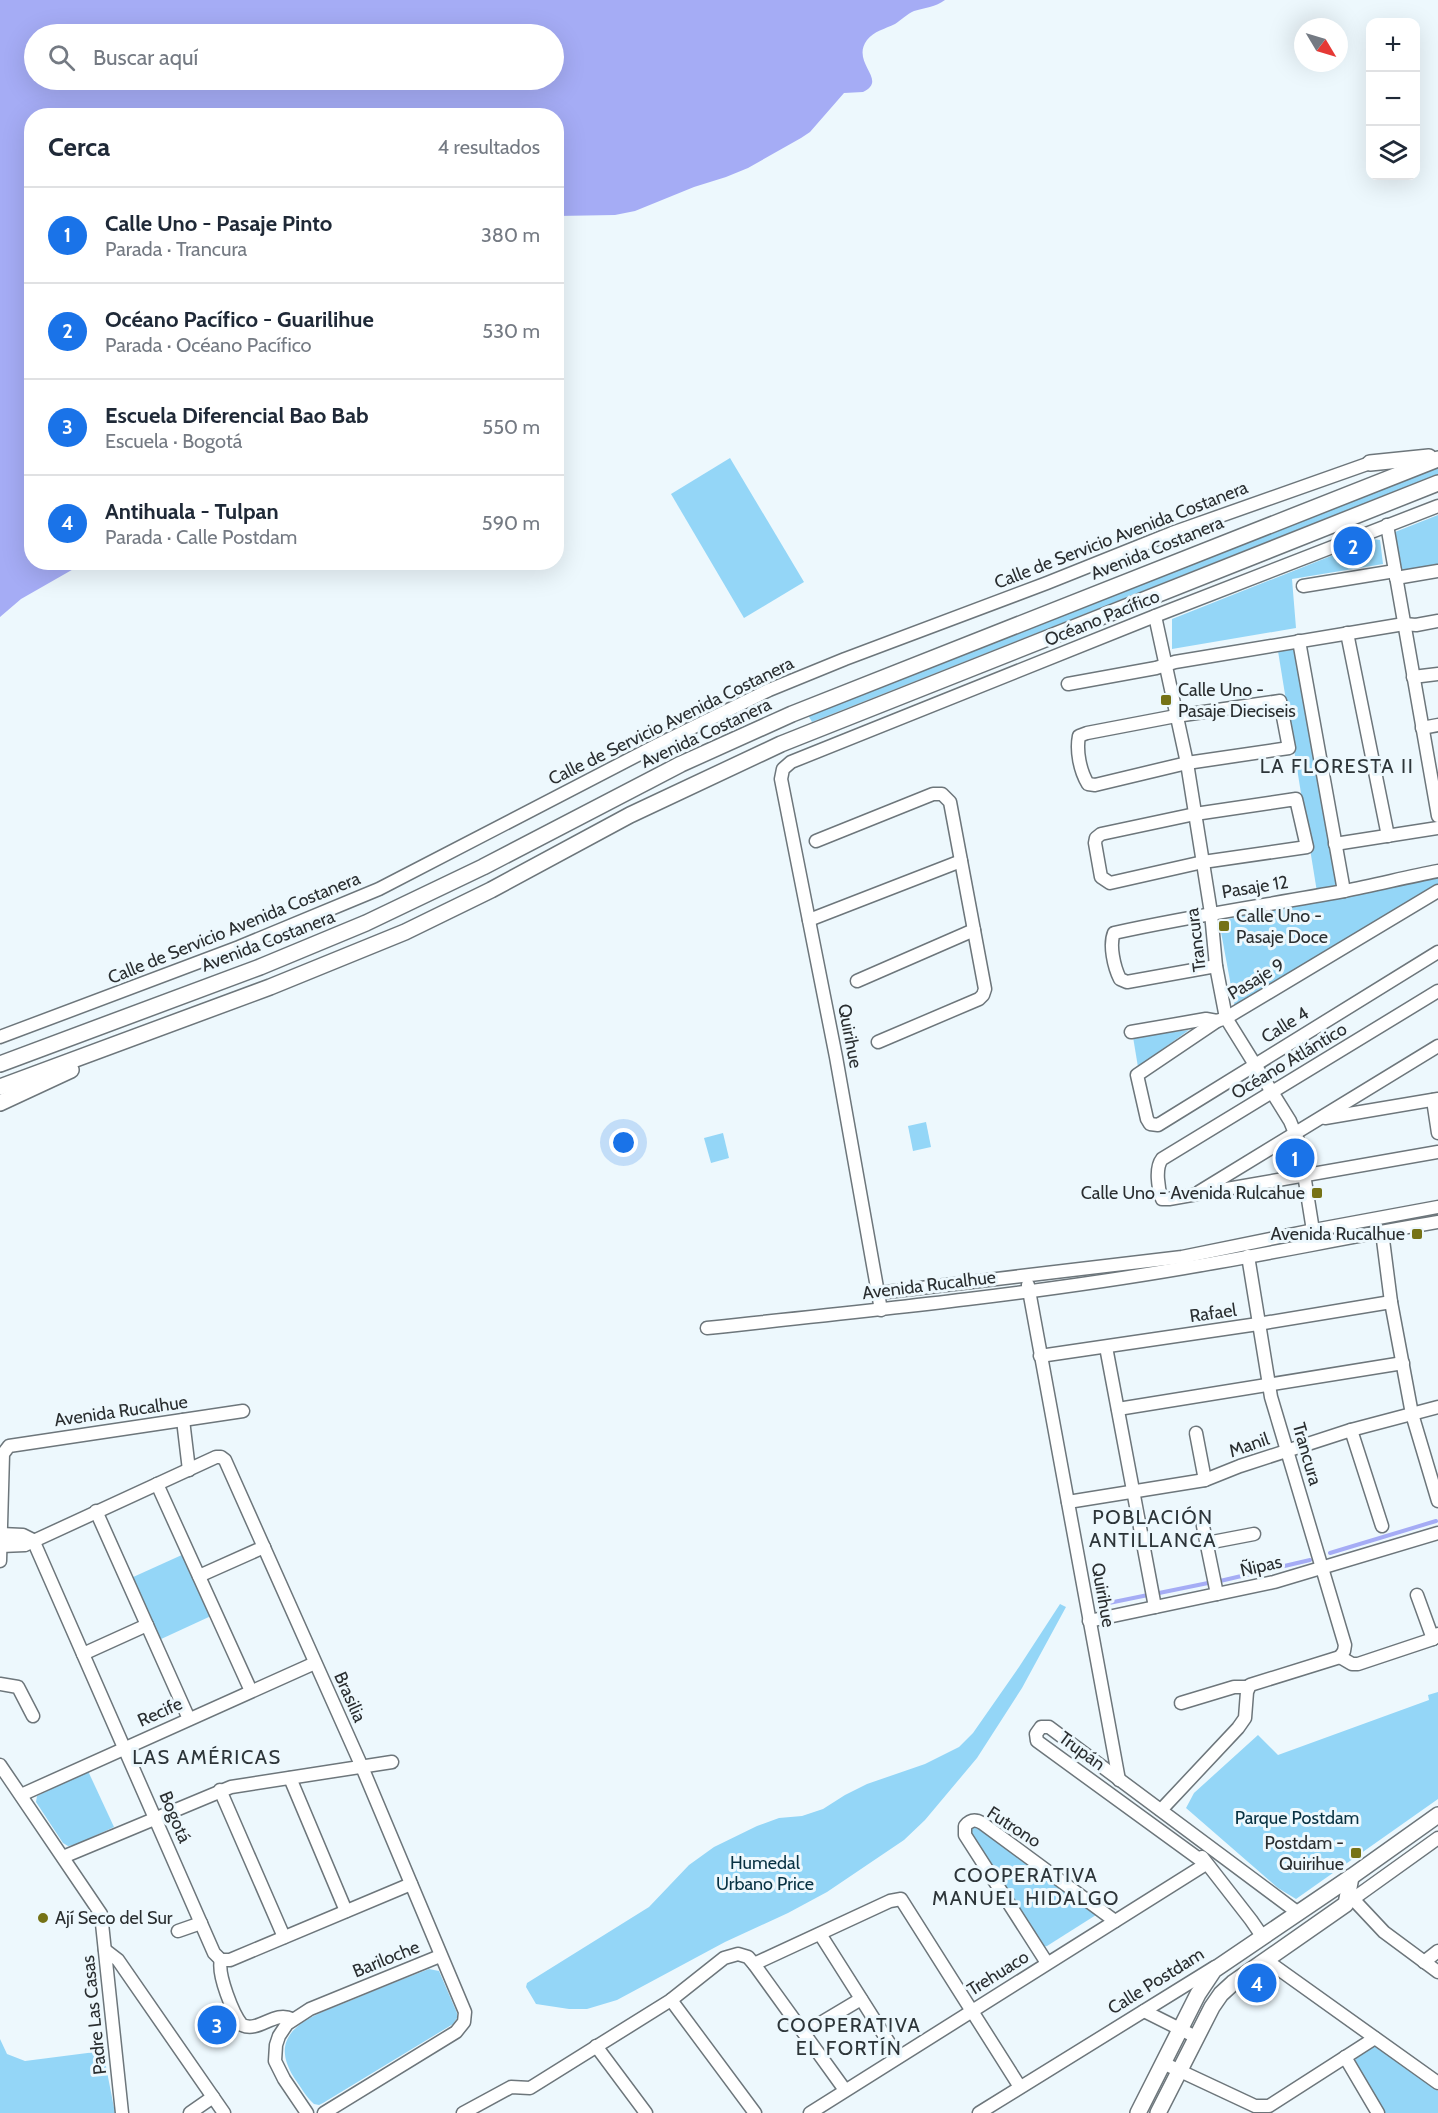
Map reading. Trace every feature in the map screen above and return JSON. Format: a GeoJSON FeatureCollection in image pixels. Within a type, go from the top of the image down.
{"type":"FeatureCollection","features":[{"type":"Feature","properties":{"kind":"main road"},"geometry":{"type":"LineString","coordinates":[[1370,463],[1438,458]]}},
{"type":"Feature","properties":{"kind":"main road","name":"Avenida Costanera"},"geometry":{"type":"LineString","coordinates":[[0,1064],[260,967],[366,923],[483,867],[672,769],[792,714],[1438,458]]}},
{"type":"Feature","properties":{"kind":"main road"},"geometry":{"type":"LineString","coordinates":[[0,1087],[270,987],[405,932],[491,890],[630,815],[781,744],[1438,483]]}},
{"type":"Feature","properties":{"kind":"main road"},"geometry":{"type":"LineString","coordinates":[[0,1103],[130,1040]]}},
{"type":"Feature","properties":{"kind":"main road","name":"Calle Postdam"},"geometry":{"type":"LineString","coordinates":[[1220,1964],[1351,1877],[1438,1815]]}},
{"type":"Feature","properties":{"kind":"main road"},"geometry":{"type":"LineString","coordinates":[[1158,2113],[1196,2037],[1221,1994],[1349,1901],[1351,1877]]}},
{"type":"Feature","properties":{"kind":"main road"},"geometry":{"type":"LineString","coordinates":[[1288,1945],[1295,1930],[1298,1912]]}},
{"type":"Feature","properties":{"kind":"main road"},"geometry":{"type":"LineString","coordinates":[[1138,2113],[1205,1982],[1220,1964]]}},
{"type":"Feature","properties":{"kind":"street","name":"Calle de Servicio Avenida Costanera"},"geometry":{"type":"LineString","coordinates":[[0,1037],[239,947],[379,889],[657,745],[769,690],[1172,533],[1370,463]]}},
{"type":"Feature","properties":{"kind":"street","name":"Océano Pacífico"},"geometry":{"type":"LineString","coordinates":[[783,769],[791,762],[1155,616],[1438,506]]}},
{"type":"Feature","properties":{"kind":"street"},"geometry":{"type":"LineString","coordinates":[[1387,525],[1422,728],[1435,776],[1438,816]]}},
{"type":"Feature","properties":{"kind":"street"},"geometry":{"type":"LineString","coordinates":[[1303,586],[1438,571]]}},
{"type":"Feature","properties":{"kind":"street","name":"Trancura"},"geometry":{"type":"LineString","coordinates":[[1155,616],[1187,763],[1211,913],[1222,1019],[1255,1064],[1296,1133],[1315,1243]]}},
{"type":"Feature","properties":{"kind":"street"},"geometry":{"type":"LineString","coordinates":[[1068,684],[1299,641],[1404,624],[1416,625],[1438,621]]}},
{"type":"Feature","properties":{"kind":"street"},"geometry":{"type":"LineString","coordinates":[[1347,633],[1388,836]]}},
{"type":"Feature","properties":{"kind":"street"},"geometry":{"type":"LineString","coordinates":[[1299,641],[1344,891]]}},
{"type":"Feature","properties":{"kind":"street"},"geometry":{"type":"LineString","coordinates":[[1413,677],[1438,674]]}},
{"type":"Feature","properties":{"kind":"street"},"geometry":{"type":"LineString","coordinates":[[1280,701],[1290,748],[1187,763],[1095,785],[1088,784],[1084,778],[1077,746],[1079,736],[1176,716],[1280,701]]}},
{"type":"Feature","properties":{"kind":"street"},"geometry":{"type":"LineString","coordinates":[[1422,728],[1438,725]]}},
{"type":"Feature","properties":{"kind":"street","name":"Quirihue"},"geometry":{"type":"LineString","coordinates":[[783,769],[781,779],[836,1057],[880,1310]]}},
{"type":"Feature","properties":{"kind":"street","name":"Quirihue"},"geometry":{"type":"LineString","coordinates":[[816,841],[933,794],[942,794],[950,802],[985,989],[984,995],[878,1042]]}},
{"type":"Feature","properties":{"kind":"street"},"geometry":{"type":"LineString","coordinates":[[1296,799],[1307,847],[1203,862],[1110,883],[1101,877],[1095,843],[1096,838],[1101,834],[1195,814],[1296,799]]}},
{"type":"Feature","properties":{"kind":"street"},"geometry":{"type":"LineString","coordinates":[[1335,844],[1438,828]]}},
{"type":"Feature","properties":{"kind":"street"},"geometry":{"type":"LineString","coordinates":[[809,920],[961,861]]}},
{"type":"Feature","properties":{"kind":"street","name":"Pasaje 12"},"geometry":{"type":"LineString","coordinates":[[1216,966],[1127,981],[1120,979],[1116,972],[1111,939],[1114,933],[1211,913],[1344,891],[1438,871]]}},
{"type":"Feature","properties":{"kind":"street","name":"Pasaje 9"},"geometry":{"type":"LineString","coordinates":[[1150,1124],[1137,1075],[1222,1019],[1438,891]]}},
{"type":"Feature","properties":{"kind":"street"},"geometry":{"type":"LineString","coordinates":[[857,981],[974,930]]}},
{"type":"Feature","properties":{"kind":"street","name":"Calle 4"},"geometry":{"type":"LineString","coordinates":[[1150,1124],[1158,1125],[1438,952]]}},
{"type":"Feature","properties":{"kind":"street","name":"Océano Atlántico"},"geometry":{"type":"LineString","coordinates":[[1193,1195],[1162,1198],[1158,1171],[1162,1159],[1438,991]]}},
{"type":"Feature","properties":{"kind":"street"},"geometry":{"type":"LineString","coordinates":[[1131,1032],[1206,1019],[1222,1019]]}},
{"type":"Feature","properties":{"kind":"street"},"geometry":{"type":"LineString","coordinates":[[1193,1195],[1438,1046]]}},
{"type":"Feature","properties":{"kind":"street"},"geometry":{"type":"LineString","coordinates":[[1318,1119],[1435,1100],[1438,1133]]}},
{"type":"Feature","properties":{"kind":"street"},"geometry":{"type":"LineString","coordinates":[[1193,1195],[1438,1152]]}},
{"type":"Feature","properties":{"kind":"street","name":"Avenida Rucalhue"},"geometry":{"type":"LineString","coordinates":[[878,1293],[1182,1257],[1438,1207]]}},
{"type":"Feature","properties":{"kind":"street","name":"Avenida Rucalhue"},"geometry":{"type":"LineString","coordinates":[[707,1328],[880,1310],[1029,1291],[1185,1268],[1438,1222]]}},
{"type":"Feature","properties":{"kind":"street"},"geometry":{"type":"LineString","coordinates":[[1382,1232],[1391,1302],[1412,1414],[1438,1501]]}},
{"type":"Feature","properties":{"kind":"street","name":"Trancura"},"geometry":{"type":"LineString","coordinates":[[1248,1256],[1269,1384],[1345,1645],[1340,1657]]}},
{"type":"Feature","properties":{"kind":"street","name":"Quirihue"},"geometry":{"type":"LineString","coordinates":[[1027,1275],[1119,1780]]}},
{"type":"Feature","properties":{"kind":"street","name":"Rafael"},"geometry":{"type":"LineString","coordinates":[[1040,1356],[1391,1302]]}},
{"type":"Feature","properties":{"kind":"street"},"geometry":{"type":"LineString","coordinates":[[1106,1347],[1155,1606]]}},
{"type":"Feature","properties":{"kind":"street"},"geometry":{"type":"LineString","coordinates":[[1118,1409],[1403,1363]]}},
{"type":"Feature","properties":{"kind":"street","name":"Manil"},"geometry":{"type":"LineString","coordinates":[[1068,1502],[1205,1480],[1351,1430],[1438,1407]]}},
{"type":"Feature","properties":{"kind":"street","name":"Avenida Rucalhue"},"geometry":{"type":"LineString","coordinates":[[1,1540],[3,1454],[9,1446],[243,1411]]}},
{"type":"Feature","properties":{"kind":"street"},"geometry":{"type":"LineString","coordinates":[[0,1561],[1,1540],[23,1535],[33,1540],[189,1470],[183,1420]]}},
{"type":"Feature","properties":{"kind":"street"},"geometry":{"type":"LineString","coordinates":[[1351,1430],[1382,1526]]}},
{"type":"Feature","properties":{"kind":"street"},"geometry":{"type":"LineString","coordinates":[[1196,1433],[1205,1480]]}},
{"type":"Feature","properties":{"kind":"street","name":"Brasilia"},"geometry":{"type":"LineString","coordinates":[[189,1470],[216,1457],[225,1460],[362,1767],[440,1956]]}},
{"type":"Feature","properties":{"kind":"street"},"geometry":{"type":"LineString","coordinates":[[157,1484],[251,1691]]}},
{"type":"Feature","properties":{"kind":"street"},"geometry":{"type":"LineString","coordinates":[[96,1511],[189,1719]]}},
{"type":"Feature","properties":{"kind":"street"},"geometry":{"type":"LineString","coordinates":[[1203,1526],[1216,1593]]}},
{"type":"Feature","properties":{"kind":"street","name":"Ñipas"},"geometry":{"type":"LineString","coordinates":[[1089,1621],[1274,1582],[1438,1533]]}},
{"type":"Feature","properties":{"kind":"street"},"geometry":{"type":"LineString","coordinates":[[1207,1542],[1254,1534]]}},
{"type":"Feature","properties":{"kind":"street","name":"Bogotá"},"geometry":{"type":"LineString","coordinates":[[33,1540],[214,1953],[220,1960],[220,1977],[242,2025],[250,2028],[283,2016],[292,2019]]}},
{"type":"Feature","properties":{"kind":"street"},"geometry":{"type":"LineString","coordinates":[[199,1576],[264,1547]]}},
{"type":"Feature","properties":{"kind":"street"},"geometry":{"type":"LineString","coordinates":[[1181,1703],[1234,1688],[1248,1687],[1340,1657],[1352,1664],[1358,1664],[1435,1636],[1417,1595]]}},
{"type":"Feature","properties":{"kind":"street"},"geometry":{"type":"LineString","coordinates":[[83,1654],[147,1625]]}},
{"type":"Feature","properties":{"kind":"street","name":"Recife"},"geometry":{"type":"LineString","coordinates":[[21,1795],[315,1662]]}},
{"type":"Feature","properties":{"kind":"street"},"geometry":{"type":"LineString","coordinates":[[0,1684],[18,1688],[33,1716]]}},
{"type":"Feature","properties":{"kind":"street"},"geometry":{"type":"LineString","coordinates":[[1161,1810],[1238,1728],[1245,1718],[1248,1687]]}},
{"type":"Feature","properties":{"kind":"street","name":"Trupán"},"geometry":{"type":"LineString","coordinates":[[1206,1864],[1037,1741],[1036,1732],[1041,1727],[1049,1727],[1298,1912]]}},
{"type":"Feature","properties":{"kind":"street"},"geometry":{"type":"LineString","coordinates":[[63,1857],[237,1785],[392,1762]]}},
{"type":"Feature","properties":{"kind":"street","name":"Padre Las Casas"},"geometry":{"type":"LineString","coordinates":[[0,1766],[99,1910],[102,1918],[122,2113]]}},
{"type":"Feature","properties":{"kind":"street"},"geometry":{"type":"LineString","coordinates":[[290,1778],[346,1911]]}},
{"type":"Feature","properties":{"kind":"street"},"geometry":{"type":"LineString","coordinates":[[220,1791],[284,1937]]}},
{"type":"Feature","properties":{"kind":"street","name":"Futrono"},"geometry":{"type":"LineString","coordinates":[[1047,1963],[965,1835],[965,1826],[970,1821],[976,1820],[982,1823],[1114,1921]]}},
{"type":"Feature","properties":{"kind":"street","name":"Trupán"},"geometry":{"type":"LineString","coordinates":[[1187,1830],[1206,1864],[1262,1936]]}},
{"type":"Feature","properties":{"kind":"street"},"geometry":{"type":"LineString","coordinates":[[1438,1838],[1349,1901],[1438,1972]]}},
{"type":"Feature","properties":{"kind":"street","name":"Trehuaco"},"geometry":{"type":"LineString","coordinates":[[810,2113],[1206,1864]]}},
{"type":"Feature","properties":{"kind":"street"},"geometry":{"type":"LineString","coordinates":[[220,1960],[230,1960],[411,1884]]}},
{"type":"Feature","properties":{"kind":"street"},"geometry":{"type":"LineString","coordinates":[[754,1964],[890,1900],[901,1899],[1020,2087]]}},
{"type":"Feature","properties":{"kind":"street"},"geometry":{"type":"LineString","coordinates":[[178,1931],[201,1923]]}},
{"type":"Feature","properties":{"kind":"street"},"geometry":{"type":"LineString","coordinates":[[820,1934],[898,2057]]}},
{"type":"Feature","properties":{"kind":"street"},"geometry":{"type":"LineString","coordinates":[[105,1950],[118,1960],[224,2113]]}},
{"type":"Feature","properties":{"kind":"street"},"geometry":{"type":"LineString","coordinates":[[1424,1962],[1438,1951]]}},
{"type":"Feature","properties":{"kind":"street"},"geometry":{"type":"LineString","coordinates":[[463,2113],[512,2087],[530,2088],[672,2000],[730,1955],[742,1955],[754,1964],[845,2090]]}},
{"type":"Feature","properties":{"kind":"street","name":"Bariloche"},"geometry":{"type":"LineString","coordinates":[[292,2019],[310,2009],[440,1956],[464,2008],[465,2017],[462,2026],[456,2032],[324,2113]]}},
{"type":"Feature","properties":{"kind":"street"},"geometry":{"type":"LineString","coordinates":[[1266,1960],[1438,2083]]}},
{"type":"Feature","properties":{"kind":"street","name":"Calle Postdam"},"geometry":{"type":"LineString","coordinates":[[979,2113],[1220,1964]]}},
{"type":"Feature","properties":{"kind":"street"},"geometry":{"type":"LineString","coordinates":[[804,2033],[861,1999]]}},
{"type":"Feature","properties":{"kind":"street"},"geometry":{"type":"LineString","coordinates":[[672,2000],[755,2113]]}},
{"type":"Feature","properties":{"kind":"street"},"geometry":{"type":"LineString","coordinates":[[1144,2011],[1196,2037]]}},
{"type":"Feature","properties":{"kind":"street"},"geometry":{"type":"LineString","coordinates":[[292,2019],[279,2036],[275,2049],[275,2061],[307,2113]]}},
{"type":"Feature","properties":{"kind":"street"},"geometry":{"type":"LineString","coordinates":[[1163,2063],[1255,2106],[1277,2108],[1345,2057],[1376,2038]]}},
{"type":"Feature","properties":{"kind":"street"},"geometry":{"type":"LineString","coordinates":[[596,2046],[646,2113]]}},
{"type":"Feature","properties":{"kind":"street"},"geometry":{"type":"LineString","coordinates":[[1345,2057],[1378,2113]]}},
{"type":"Feature","properties":{"kind":"street"},"geometry":{"type":"LineString","coordinates":[[195,2112],[213,2097]]}},
{"type":"Feature","properties":{"kind":"green space"},"geometry":{"type":"Polygon","coordinates":[[[730,458],[804,582],[744,618],[671,494],[730,458]]]}},
{"type":"Feature","properties":{"kind":"green space"},"geometry":{"type":"Polygon","coordinates":[[[1438,465],[1438,474],[812,722],[808,715],[1438,465]]]}},
{"type":"Feature","properties":{"kind":"green space"},"geometry":{"type":"Polygon","coordinates":[[[1438,515],[1438,564],[1402,570],[1395,532],[1438,515]]]}},
{"type":"Feature","properties":{"kind":"green space"},"geometry":{"type":"Polygon","coordinates":[[[1372,539],[1380,540],[1383,564],[1292,579],[1296,628],[1172,649],[1172,619],[1341,552],[1354,550],[1372,539]]]}},
{"type":"Feature","properties":{"kind":"green space"},"geometry":{"type":"Polygon","coordinates":[[[1297,648],[1337,889],[1317,892],[1278,651],[1297,648]]]}},
{"type":"Feature","properties":{"kind":"green space"},"geometry":{"type":"Polygon","coordinates":[[[1438,874],[1438,886],[1235,1008],[1219,921],[1438,874]]]}},
{"type":"Feature","properties":{"kind":"green space"},"geometry":{"type":"Polygon","coordinates":[[[1189,1030],[1138,1067],[1133,1037],[1189,1030]]]}},
{"type":"Feature","properties":{"kind":"green space"},"geometry":{"type":"Polygon","coordinates":[[[926,1122],[931,1147],[913,1151],[908,1126],[926,1122]]]}},
{"type":"Feature","properties":{"kind":"green space"},"geometry":{"type":"Polygon","coordinates":[[[723,1133],[729,1158],[711,1163],[704,1138],[723,1133]]]}},
{"type":"Feature","properties":{"kind":"green space"},"geometry":{"type":"Polygon","coordinates":[[[184,1554],[211,1616],[159,1640],[131,1578],[184,1554]]]}},
{"type":"Feature","properties":{"kind":"green space","name":"Humedal Urbano Price"},"geometry":{"type":"Polygon","coordinates":[[[1060,1604],[1066,1607],[1022,1688],[977,1758],[925,1820],[904,1840],[827,1892],[725,1942],[617,2000],[587,2009],[536,2004],[526,1987],[527,1983],[649,1907],[689,1865],[714,1847],[779,1818],[802,1816],[823,1809],[867,1784],[925,1764],[959,1747],[973,1733],[1060,1604]]]}},
{"type":"Feature","properties":{"kind":"green space","name":"Parque Postdam"},"geometry":{"type":"Polygon","coordinates":[[[1438,1692],[1438,1799],[1296,1899],[1278,1888],[1186,1808],[1194,1793],[1258,1735],[1278,1755],[1429,1700],[1428,1695],[1438,1692]]]}},
{"type":"Feature","properties":{"kind":"green space"},"geometry":{"type":"Polygon","coordinates":[[[88,1771],[114,1827],[68,1846],[63,1843],[36,1802],[37,1796],[88,1771]]]}},
{"type":"Feature","properties":{"kind":"green space"},"geometry":{"type":"Polygon","coordinates":[[[973,1826],[977,1826],[1096,1915],[1043,1947],[971,1834],[973,1826]]]}},
{"type":"Feature","properties":{"kind":"green space"},"geometry":{"type":"Polygon","coordinates":[[[429,1969],[439,1971],[457,2013],[453,2024],[323,2103],[314,2104],[287,2064],[285,2050],[288,2038],[296,2028],[321,2012],[429,1969]]]}},
{"type":"Feature","properties":{"kind":"green space"},"geometry":{"type":"Polygon","coordinates":[[[0,2039],[7,2054],[25,2061],[103,2051],[115,2113],[0,2113],[0,2039]]]}},
{"type":"Feature","properties":{"kind":"green space"},"geometry":{"type":"Polygon","coordinates":[[[1377,2047],[1438,2091],[1438,2113],[1382,2113],[1354,2063],[1357,2056],[1377,2047]]]}},
{"type":"Feature","properties":{"kind":"shaded area"},"geometry":{"type":"Polygon","coordinates":[[[0,0],[945,0],[934,6],[911,12],[895,24],[870,37],[863,48],[863,56],[871,76],[870,87],[863,92],[844,93],[810,132],[801,138],[748,168],[635,211],[615,215],[564,216],[564,108],[24,108],[24,570],[72,570],[21,599],[0,617],[0,0]]]}},
{"type":"Feature","properties":{"kind":"waterway"},"geometry":{"type":"LineString","coordinates":[[1330,1553],[1436,1521]]}},
{"type":"Feature","properties":{"kind":"waterway"},"geometry":{"type":"LineString","coordinates":[[1220,1581],[1310,1560]]}},
{"type":"Feature","properties":{"kind":"waterway"},"geometry":{"type":"LineString","coordinates":[[1159,1593],[1208,1583]]}},
{"type":"Feature","properties":{"kind":"waterway"},"geometry":{"type":"LineString","coordinates":[[1099,1605],[1148,1595]]}},
{"type":"Feature","properties":{"kind":"place","name":"Océano Pacífico - Guarilihue"},"geometry":{"type":"Point","coordinates":[1353,546]}},
{"type":"Feature","properties":{"kind":"place","name":"Calle Uno - Pasaje Dieciseis"},"geometry":{"type":"Point","coordinates":[1166,700]}},
{"type":"Feature","properties":{"kind":"place","name":"Calle Uno - Pasaje Doce"},"geometry":{"type":"Point","coordinates":[1224,926]}},
{"type":"Feature","properties":{"kind":"place","name":"Calle Uno - Pasaje Pinto"},"geometry":{"type":"Point","coordinates":[1295,1158]}},
{"type":"Feature","properties":{"kind":"place","name":"Calle Uno - Avenida Rulcahue"},"geometry":{"type":"Point","coordinates":[1317,1193]}},
{"type":"Feature","properties":{"kind":"place","name":"Avenida Rucalhue"},"geometry":{"type":"Point","coordinates":[1417,1234]}},
{"type":"Feature","properties":{"kind":"place","name":"Postdam - Quirihue"},"geometry":{"type":"Point","coordinates":[1356,1853]}},
{"type":"Feature","properties":{"kind":"place","name":"Ají Seco del Sur"},"geometry":{"type":"Point","coordinates":[43,1918]}},
{"type":"Feature","properties":{"kind":"place","name":"Antihuala - Tulpan"},"geometry":{"type":"Point","coordinates":[1257,1983]}},
{"type":"Feature","properties":{"kind":"place","name":"Escuela Diferencial Bao Bab"},"geometry":{"type":"Point","coordinates":[217,2025]}},
{"type":"Feature","properties":{"kind":"district","name":"LA FLORESTA II"},"geometry":{"type":"Point","coordinates":[1337,766]}},
{"type":"Feature","properties":{"kind":"district","name":"POBLACIÓN ANTILLANCA"},"geometry":{"type":"Point","coordinates":[1153,1528]}},
{"type":"Feature","properties":{"kind":"district","name":"LAS AMÉRICAS"},"geometry":{"type":"Point","coordinates":[207,1757]}},
{"type":"Feature","properties":{"kind":"district","name":"COOPERATIVA MANUEL HIDALGO"},"geometry":{"type":"Point","coordinates":[1026,1886]}},
{"type":"Feature","properties":{"kind":"district","name":"COOPERATIVA EL FORTÍN"},"geometry":{"type":"Point","coordinates":[849,2036]}}]}
